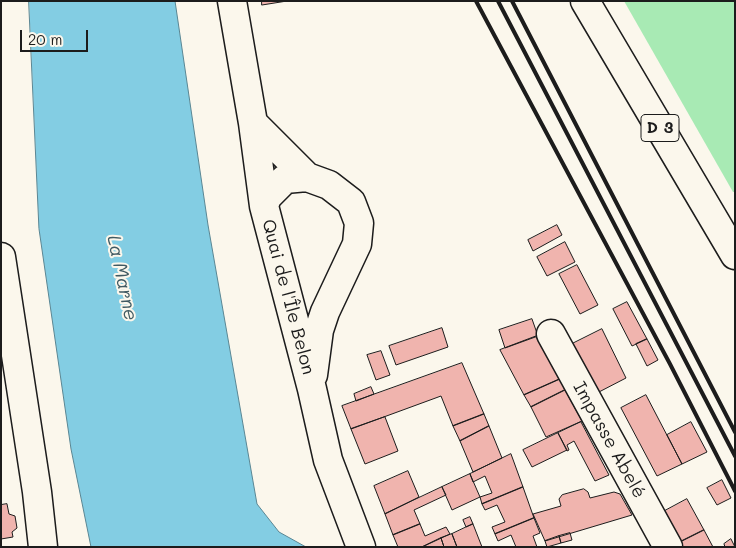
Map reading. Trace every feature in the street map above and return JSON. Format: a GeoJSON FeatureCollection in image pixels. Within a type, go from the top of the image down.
{"type":"FeatureCollection","features":[{"type":"Feature","properties":{"kind":"street","name":"Quai de l'Île Belon"},"geometry":{"type":"LineString","coordinates":[[232,1],[254,123],[264,206],[312,389],[328,460],[361,547]]}},
{"type":"Feature","properties":{"kind":"street","name":"D 3"},"geometry":{"type":"LineString","coordinates":[[585,1],[733,253]]}},
{"type":"Feature","properties":{"kind":"street","name":"Quai de l'Île Belon"},"geometry":{"type":"LineString","coordinates":[[254,123],[307,177]]}},
{"type":"Feature","properties":{"kind":"street","name":"Quai de l'Île Belon"},"geometry":{"type":"LineString","coordinates":[[264,206],[267,196],[285,179],[307,177],[329,185],[352,202],[360,223],[357,244],[325,312],[319,330],[312,389]]}},
{"type":"Feature","properties":{"kind":"street"},"geometry":{"type":"LineString","coordinates":[[1,258],[37,492],[43,547]]}},
{"type":"Feature","properties":{"kind":"street","name":"Impasse Abelé"},"geometry":{"type":"LineString","coordinates":[[551,334],[668,547]]}},
{"type":"Feature","properties":{"kind":"green space"},"geometry":{"type":"Polygon","coordinates":[[[624,1],[735,1],[735,192],[733,192],[624,1]]]}},
{"type":"Feature","properties":{"kind":"water","name":"La Marne"},"geometry":{"type":"Polygon","coordinates":[[[29,1],[175,1],[208,225],[257,504],[279,532],[306,547],[91,547],[71,449],[39,229],[29,1]]]}},
{"type":"Feature","properties":{"kind":"building"},"geometry":{"type":"Polygon","coordinates":[[[262,1],[287,1],[262,5],[262,1]]]}},
{"type":"Feature","properties":{"kind":"building"},"geometry":{"type":"Polygon","coordinates":[[[557,225],[562,235],[533,251],[528,240],[557,225]]]}},
{"type":"Feature","properties":{"kind":"building"},"geometry":{"type":"Polygon","coordinates":[[[565,242],[575,262],[547,276],[537,257],[565,242]]]}},
{"type":"Feature","properties":{"kind":"building"},"geometry":{"type":"Polygon","coordinates":[[[577,265],[598,305],[580,314],[559,274],[577,265]]]}},
{"type":"Feature","properties":{"kind":"building"},"geometry":{"type":"Polygon","coordinates":[[[627,302],[647,339],[632,346],[613,309],[627,302]]]}},
{"type":"Feature","properties":{"kind":"building"},"geometry":{"type":"Polygon","coordinates":[[[532,319],[538,336],[505,348],[499,330],[532,319]]]}},
{"type":"Feature","properties":{"kind":"building"},"geometry":{"type":"Polygon","coordinates":[[[442,328],[448,347],[396,365],[389,346],[442,328]]]}},
{"type":"Feature","properties":{"kind":"building"},"geometry":{"type":"Polygon","coordinates":[[[602,329],[626,378],[597,393],[572,344],[602,329]]]}},
{"type":"Feature","properties":{"kind":"building"},"geometry":{"type":"Polygon","coordinates":[[[537,336],[560,379],[524,395],[500,350],[537,336]]]}},
{"type":"Feature","properties":{"kind":"building"},"geometry":{"type":"Polygon","coordinates":[[[647,339],[658,360],[647,366],[636,344],[647,339]]]}},
{"type":"Feature","properties":{"kind":"building"},"geometry":{"type":"Polygon","coordinates":[[[381,351],[390,375],[376,380],[367,355],[381,351]]]}},
{"type":"Feature","properties":{"kind":"building"},"geometry":{"type":"Polygon","coordinates":[[[462,363],[484,414],[453,426],[441,396],[351,429],[342,406],[462,363]]]}},
{"type":"Feature","properties":{"kind":"building"},"geometry":{"type":"Polygon","coordinates":[[[560,379],[565,390],[531,407],[524,395],[560,379]]]}},
{"type":"Feature","properties":{"kind":"building"},"geometry":{"type":"Polygon","coordinates":[[[371,387],[374,394],[356,401],[354,394],[371,387]]]}},
{"type":"Feature","properties":{"kind":"building"},"geometry":{"type":"Polygon","coordinates":[[[565,390],[582,421],[546,437],[531,407],[565,390]]]}},
{"type":"Feature","properties":{"kind":"building"},"geometry":{"type":"Polygon","coordinates":[[[646,395],[682,464],[657,476],[621,408],[646,395]]]}},
{"type":"Feature","properties":{"kind":"building"},"geometry":{"type":"Polygon","coordinates":[[[484,414],[489,426],[460,441],[453,426],[484,414]]]}},
{"type":"Feature","properties":{"kind":"building"},"geometry":{"type":"Polygon","coordinates":[[[385,417],[398,451],[365,464],[351,429],[385,417]]]}},
{"type":"Feature","properties":{"kind":"building"},"geometry":{"type":"Polygon","coordinates":[[[581,422],[609,475],[595,481],[574,441],[567,445],[569,450],[567,451],[558,433],[581,422]]]}},
{"type":"Feature","properties":{"kind":"building"},"geometry":{"type":"Polygon","coordinates":[[[691,422],[707,452],[682,464],[667,435],[691,422]]]}},
{"type":"Feature","properties":{"kind":"building"},"geometry":{"type":"Polygon","coordinates":[[[489,426],[502,458],[473,472],[460,441],[489,426]]]}},
{"type":"Feature","properties":{"kind":"building"},"geometry":{"type":"Polygon","coordinates":[[[558,433],[567,450],[532,467],[523,450],[558,433]]]}},
{"type":"Feature","properties":{"kind":"building"},"geometry":{"type":"Polygon","coordinates":[[[511,454],[523,487],[482,504],[480,497],[492,493],[485,476],[473,482],[470,474],[511,454]]]}},
{"type":"Feature","properties":{"kind":"building"},"geometry":{"type":"Polygon","coordinates":[[[408,471],[419,497],[385,514],[374,486],[408,471]]]}},
{"type":"Feature","properties":{"kind":"building"},"geometry":{"type":"Polygon","coordinates":[[[470,474],[480,497],[452,510],[442,487],[470,474]]]}},
{"type":"Feature","properties":{"kind":"building"},"geometry":{"type":"Polygon","coordinates":[[[722,480],[731,498],[717,505],[707,488],[722,480]]]}},
{"type":"Feature","properties":{"kind":"building"},"geometry":{"type":"Polygon","coordinates":[[[442,487],[446,495],[414,510],[420,524],[393,535],[385,514],[442,487]]]}},
{"type":"Feature","properties":{"kind":"building"},"geometry":{"type":"Polygon","coordinates":[[[523,487],[534,518],[495,534],[492,527],[505,522],[497,505],[485,510],[482,504],[523,487]]]}},
{"type":"Feature","properties":{"kind":"building"},"geometry":{"type":"Polygon","coordinates":[[[584,489],[588,492],[590,498],[614,492],[620,494],[632,515],[545,541],[533,514],[561,506],[559,499],[562,495],[584,489]]]}},
{"type":"Feature","properties":{"kind":"building"},"geometry":{"type":"Polygon","coordinates":[[[687,499],[704,530],[676,544],[661,513],[687,499]]]}},
{"type":"Feature","properties":{"kind":"building"},"geometry":{"type":"Polygon","coordinates":[[[7,504],[9,514],[15,516],[17,528],[12,532],[13,537],[1,539],[1,505],[7,504]]]}},
{"type":"Feature","properties":{"kind":"building"},"geometry":{"type":"Polygon","coordinates":[[[470,517],[473,524],[466,527],[463,520],[470,517]]]}},
{"type":"Feature","properties":{"kind":"building"},"geometry":{"type":"Polygon","coordinates":[[[534,518],[540,533],[533,536],[537,547],[516,547],[511,535],[498,541],[495,534],[534,518]]]}},
{"type":"Feature","properties":{"kind":"building"},"geometry":{"type":"Polygon","coordinates":[[[420,524],[425,536],[446,527],[450,534],[422,547],[398,547],[393,535],[420,524]]]}},
{"type":"Feature","properties":{"kind":"building"},"geometry":{"type":"Polygon","coordinates":[[[473,524],[482,547],[457,547],[452,534],[473,524]]]}},
{"type":"Feature","properties":{"kind":"building"},"geometry":{"type":"Polygon","coordinates":[[[704,530],[713,547],[678,547],[676,544],[704,530]]]}},
{"type":"Feature","properties":{"kind":"building"},"geometry":{"type":"Polygon","coordinates":[[[570,533],[572,540],[561,543],[559,536],[570,533]]]}},
{"type":"Feature","properties":{"kind":"building"},"geometry":{"type":"Polygon","coordinates":[[[452,534],[457,547],[444,547],[441,538],[452,534]]]}},
{"type":"Feature","properties":{"kind":"building"},"geometry":{"type":"Polygon","coordinates":[[[559,536],[561,543],[547,547],[545,541],[559,536]]]}},
{"type":"Feature","properties":{"kind":"building"},"geometry":{"type":"Polygon","coordinates":[[[441,538],[444,547],[422,547],[441,538]]]}},
{"type":"Feature","properties":{"kind":"building"},"geometry":{"type":"Polygon","coordinates":[[[731,539],[735,547],[725,547],[724,544],[731,539]]]}},
{"type":"Feature","properties":{"kind":"railway"},"geometry":{"type":"LineString","coordinates":[[476,1],[670,364],[735,491]]}},
{"type":"Feature","properties":{"kind":"railway"},"geometry":{"type":"LineString","coordinates":[[498,1],[735,456]]}},
{"type":"Feature","properties":{"kind":"railway"},"geometry":{"type":"LineString","coordinates":[[512,1],[735,432]]}}]}
